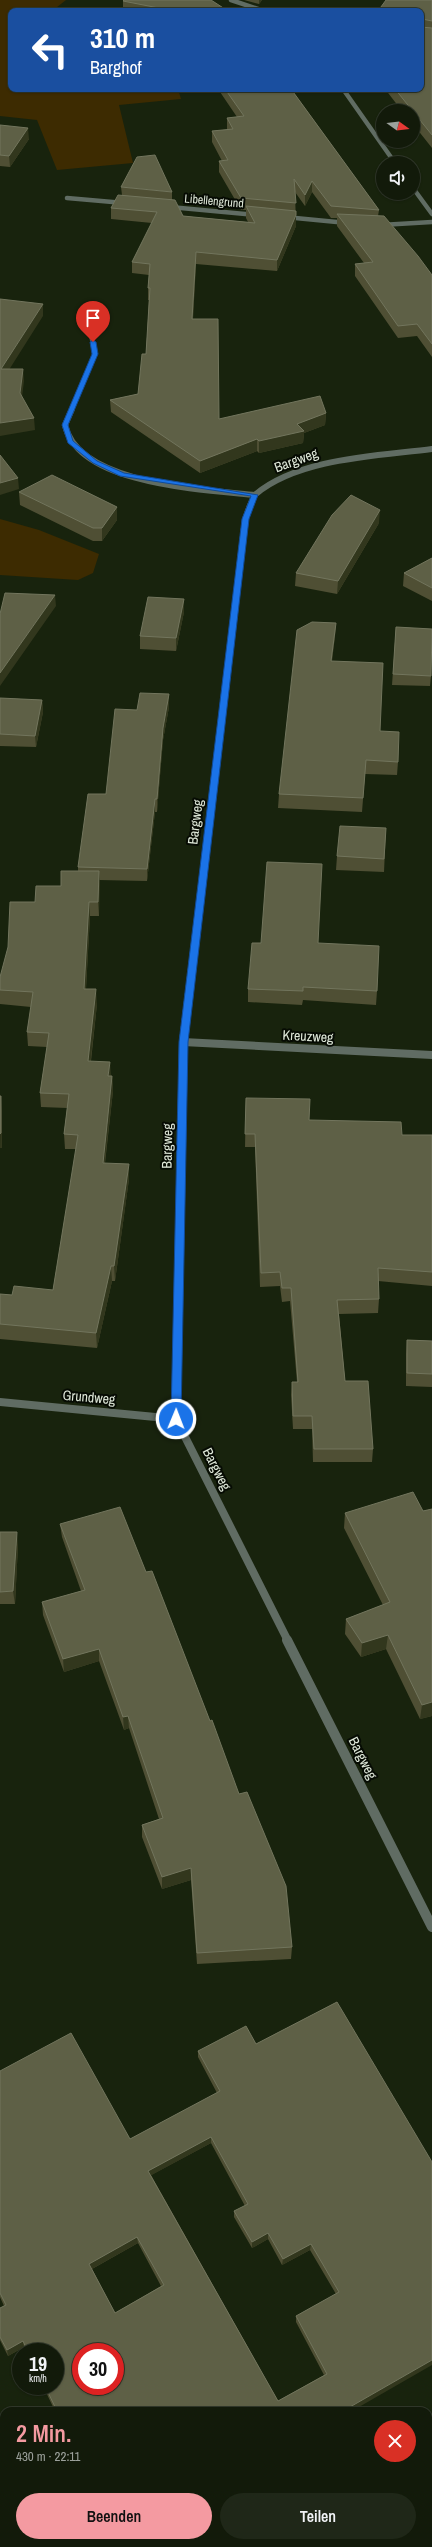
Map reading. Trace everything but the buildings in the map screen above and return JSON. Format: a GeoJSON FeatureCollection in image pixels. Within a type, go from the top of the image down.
{"type":"FeatureCollection","features":[{"type":"Feature","properties":{"kind":"street"},"geometry":{"type":"LineString","coordinates":[[231,0],[255,8]]}},
{"type":"Feature","properties":{"kind":"street"},"geometry":{"type":"LineString","coordinates":[[345,92],[390,156]]}},
{"type":"Feature","properties":{"kind":"street"},"geometry":{"type":"LineString","coordinates":[[67,198],[130,204]]}},
{"type":"Feature","properties":{"kind":"street"},"geometry":{"type":"LineString","coordinates":[[420,198],[432,214]]}},
{"type":"Feature","properties":{"kind":"street","name":"Libellengrund"},"geometry":{"type":"LineString","coordinates":[[161,206],[263,216]]}},
{"type":"Feature","properties":{"kind":"street"},"geometry":{"type":"LineString","coordinates":[[279,217],[350,223]]}},
{"type":"Feature","properties":{"kind":"street"},"geometry":{"type":"LineString","coordinates":[[373,225],[432,222]]}},
{"type":"Feature","properties":{"kind":"street"},"geometry":{"type":"LineString","coordinates":[[90,330],[95,354],[65,425],[70,442],[95,462],[123,474],[254,495]]}},
{"type":"Feature","properties":{"kind":"street","name":"Bargweg"},"geometry":{"type":"LineString","coordinates":[[432,449],[329,463],[284,477],[254,495],[244,526],[184,1042],[176,1419],[432,1927]]}},
{"type":"Feature","properties":{"kind":"street","name":"Kreuzweg"},"geometry":{"type":"LineString","coordinates":[[184,1042],[432,1054]]}},
{"type":"Feature","properties":{"kind":"street","name":"Grundweg"},"geometry":{"type":"LineString","coordinates":[[0,1402],[176,1419]]}},
{"type":"Feature","properties":{"kind":"shaded area"},"geometry":{"type":"Polygon","coordinates":[[[0,0],[66,0],[56,8],[8,8],[8,92],[179,92],[181,99],[119,105],[133,163],[57,170],[37,120],[0,116],[0,0]]]}},
{"type":"Feature","properties":{"kind":"shaded area"},"geometry":{"type":"Polygon","coordinates":[[[0,519],[39,530],[99,554],[93,573],[78,580],[0,575],[0,519]]]}},
{"type":"Feature","properties":{"kind":"route"},"geometry":{"type":"LineString","coordinates":[[93,342],[95,354],[65,425],[70,442],[95,462],[123,474],[186,486],[254,495],[245,519],[184,1042],[176,1419]]}}]}
